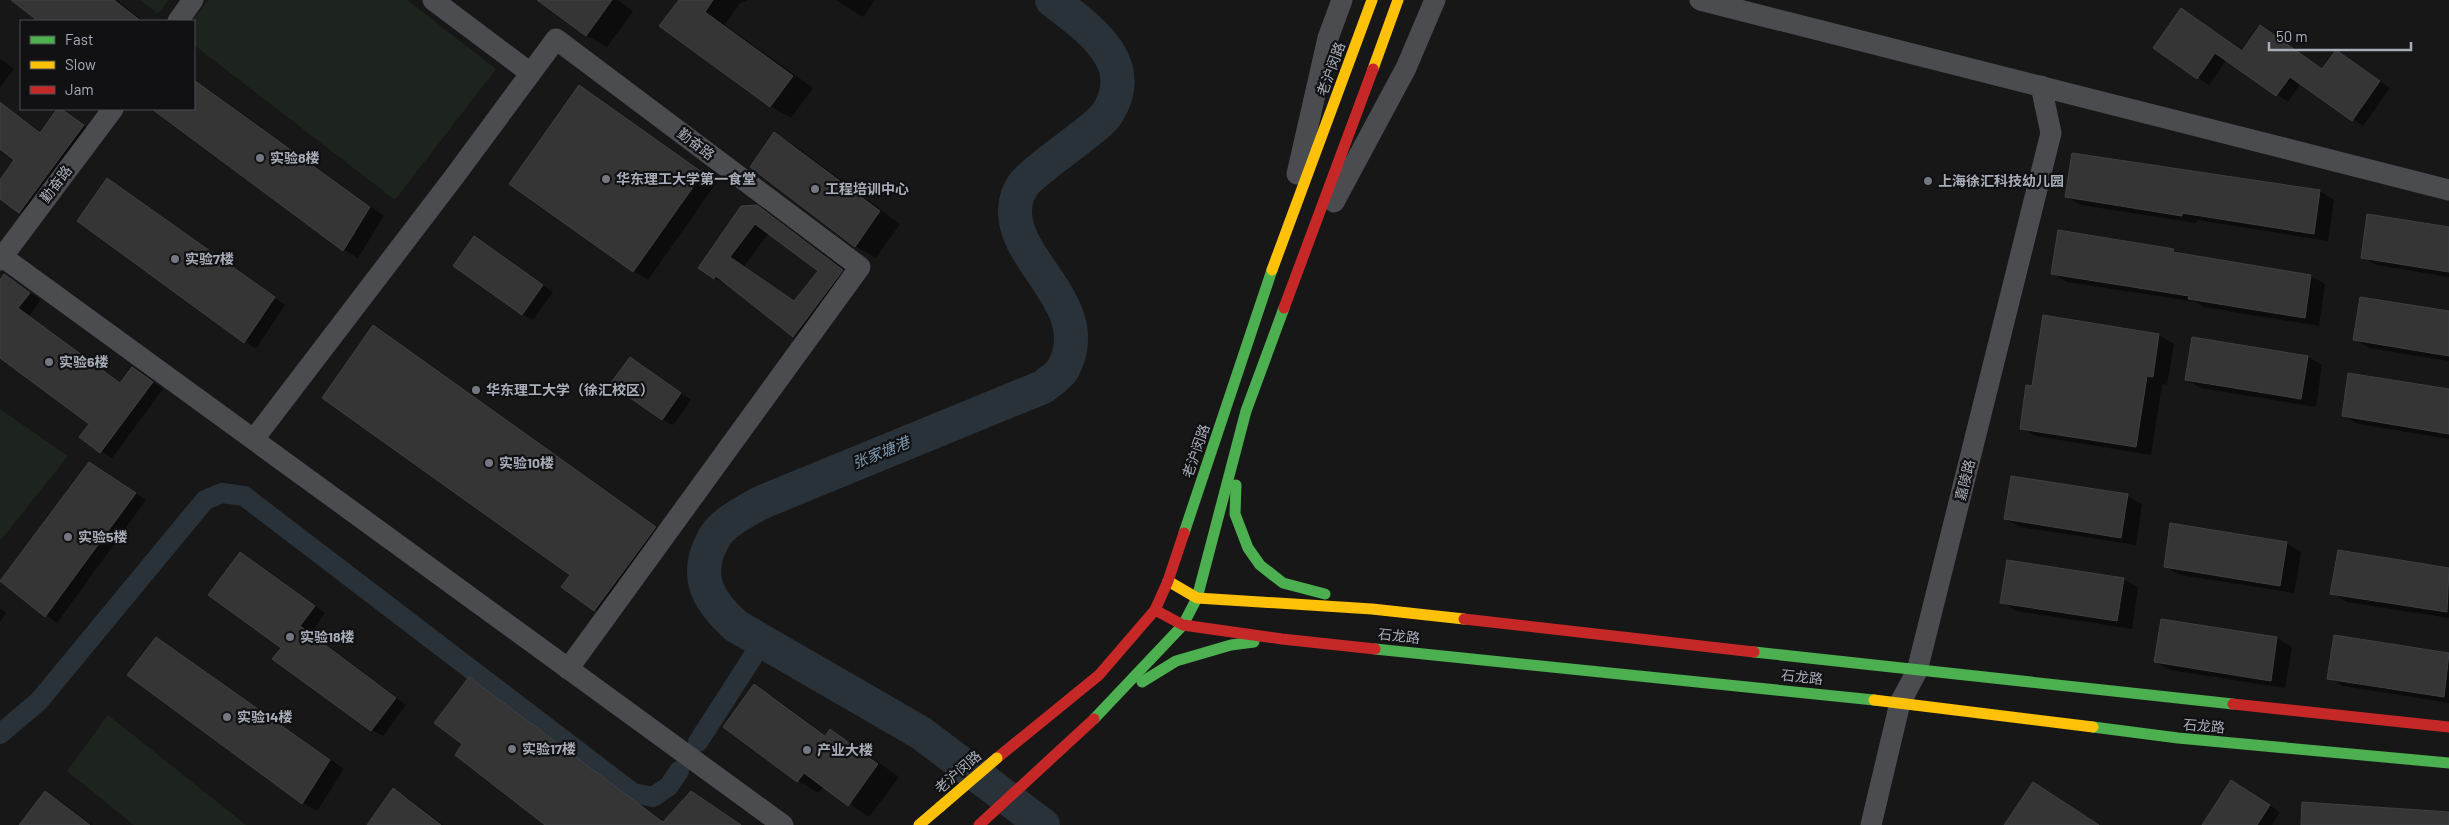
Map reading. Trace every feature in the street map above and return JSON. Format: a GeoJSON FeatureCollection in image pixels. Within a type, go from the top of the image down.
{"type":"FeatureCollection","features":[{"type":"Feature","properties":{"kind":"main road","name":"老沪闵路"},"geometry":{"type":"LineString","coordinates":[[919,825],[996,758],[1099,675],[1156,610],[1168,581],[1278,252],[1372,0]]}},
{"type":"Feature","properties":{"kind":"main road"},"geometry":{"type":"LineString","coordinates":[[978,825],[1080,734],[1183,625],[1197,598],[1246,411],[1398,0]]}},
{"type":"Feature","properties":{"kind":"main road"},"geometry":{"type":"LineString","coordinates":[[1246,411],[1236,487],[1235,514],[1248,548],[1260,566],[1283,583],[1372,609]]}},
{"type":"Feature","properties":{"kind":"main road","name":"石龙路"},"geometry":{"type":"LineString","coordinates":[[1168,581],[1197,598],[1372,609],[1917,671],[2449,727]]}},
{"type":"Feature","properties":{"kind":"main road","name":"石龙路"},"geometry":{"type":"LineString","coordinates":[[1156,610],[1183,625],[1282,639],[1900,703],[2178,738],[2449,763]]}},
{"type":"Feature","properties":{"kind":"main road"},"geometry":{"type":"LineString","coordinates":[[1117,695],[1176,661],[1231,645],[1282,639]]}},
{"type":"Feature","properties":{"kind":"street"},"geometry":{"type":"LineString","coordinates":[[179,20],[193,0]]}},
{"type":"Feature","properties":{"kind":"street"},"geometry":{"type":"LineString","coordinates":[[254,439],[454,178],[530,72],[433,0]]}},
{"type":"Feature","properties":{"kind":"street"},"geometry":{"type":"LineString","coordinates":[[1278,252],[1328,38],[1342,0]]}},
{"type":"Feature","properties":{"kind":"street"},"geometry":{"type":"LineString","coordinates":[[1302,261],[1406,68],[1435,0]]}},
{"type":"Feature","properties":{"kind":"street"},"geometry":{"type":"LineString","coordinates":[[1700,0],[2449,190]]}},
{"type":"Feature","properties":{"kind":"street","name":"勤奋路"},"geometry":{"type":"LineString","coordinates":[[530,72],[556,38],[860,267],[568,669]]}},
{"type":"Feature","properties":{"kind":"street","name":"嘉陵路"},"geometry":{"type":"LineString","coordinates":[[1871,825],[1900,703],[1917,671],[2051,133],[2041,86]]}},
{"type":"Feature","properties":{"kind":"street","name":"勤奋路"},"geometry":{"type":"LineString","coordinates":[[1,257],[112,110]]}},
{"type":"Feature","properties":{"kind":"street"},"geometry":{"type":"LineString","coordinates":[[1,257],[254,439],[782,825]]}},
{"type":"Feature","properties":{"kind":"shaded area"},"geometry":{"type":"Polygon","coordinates":[[[140,0],[169,0],[158,14],[140,0]]]}},
{"type":"Feature","properties":{"kind":"shaded area"},"geometry":{"type":"Polygon","coordinates":[[[208,0],[407,0],[496,69],[395,200],[195,46],[195,20],[193,20],[208,0]]]}},
{"type":"Feature","properties":{"kind":"shaded area"},"geometry":{"type":"Polygon","coordinates":[[[0,409],[68,456],[0,541],[0,409]]]}},
{"type":"Feature","properties":{"kind":"shaded area"},"geometry":{"type":"Polygon","coordinates":[[[108,715],[246,825],[134,825],[67,771],[108,715]]]}},
{"type":"Feature","properties":{"kind":"building"},"geometry":{"type":"Polygon","coordinates":[[[11,0],[114,0],[140,20],[37,20],[11,0]]]}},
{"type":"Feature","properties":{"kind":"building"},"geometry":{"type":"Polygon","coordinates":[[[537,0],[612,0],[586,36],[537,0]]]}},
{"type":"Feature","properties":{"kind":"building"},"geometry":{"type":"Polygon","coordinates":[[[679,0],[713,0],[705,12],[793,76],[770,107],[659,26],[679,0]]]}},
{"type":"Feature","properties":{"kind":"building"},"geometry":{"type":"Polygon","coordinates":[[[2181,8],[2242,51],[2260,25],[2322,69],[2336,50],[2380,81],[2352,121],[2290,77],[2276,96],[2215,53],[2197,79],[2153,48],[2181,8]]]}},
{"type":"Feature","properties":{"kind":"building","name":"实验8楼"},"geometry":{"type":"Polygon","coordinates":[[[195,81],[370,207],[343,251],[153,110],[195,110],[195,81]]]}},
{"type":"Feature","properties":{"kind":"building","name":"华东理工大学第一食堂"},"geometry":{"type":"Polygon","coordinates":[[[579,85],[703,173],[633,272],[509,184],[579,85]]]}},
{"type":"Feature","properties":{"kind":"building"},"geometry":{"type":"Polygon","coordinates":[[[0,102],[40,133],[56,110],[62,110],[84,125],[19,213],[0,199],[0,180],[14,160],[0,149],[0,102]]]}},
{"type":"Feature","properties":{"kind":"building","name":"工程培训中心"},"geometry":{"type":"Polygon","coordinates":[[[774,132],[880,211],[855,247],[750,167],[774,132]]]}},
{"type":"Feature","properties":{"kind":"building"},"geometry":{"type":"Polygon","coordinates":[[[2072,153],[2320,190],[2314,234],[2182,213],[2182,216],[2065,197],[2072,153]]]}},
{"type":"Feature","properties":{"kind":"building","name":"实验7楼"},"geometry":{"type":"Polygon","coordinates":[[[107,178],[275,297],[244,343],[77,221],[107,178]]]}},
{"type":"Feature","properties":{"kind":"building"},"geometry":{"type":"Polygon","coordinates":[[[757,205],[843,270],[793,337],[716,276],[714,279],[698,268],[741,206],[757,205]],[[755,224],[730,257],[794,301],[818,271],[755,224]]]}},
{"type":"Feature","properties":{"kind":"building"},"geometry":{"type":"Polygon","coordinates":[[[2367,214],[2449,227],[2449,272],[2361,258],[2367,214]]]}},
{"type":"Feature","properties":{"kind":"building"},"geometry":{"type":"Polygon","coordinates":[[[2058,230],[2174,249],[2173,252],[2311,275],[2305,318],[2188,299],[2189,296],[2051,274],[2058,230]]]}},
{"type":"Feature","properties":{"kind":"building"},"geometry":{"type":"Polygon","coordinates":[[[474,236],[543,285],[522,315],[453,266],[474,236]]]}},
{"type":"Feature","properties":{"kind":"building","name":"实验6楼"},"geometry":{"type":"Polygon","coordinates":[[[4,274],[30,293],[18,308],[120,383],[132,367],[153,382],[100,453],[79,437],[89,424],[0,358],[0,280],[4,274]]]}},
{"type":"Feature","properties":{"kind":"building"},"geometry":{"type":"Polygon","coordinates":[[[2360,297],[2449,311],[2449,356],[2353,340],[2360,297]]]}},
{"type":"Feature","properties":{"kind":"building"},"geometry":{"type":"Polygon","coordinates":[[[2043,315],[2159,334],[2153,377],[2147,376],[2136,447],[2020,429],[2026,385],[2032,386],[2043,315]]]}},
{"type":"Feature","properties":{"kind":"building","name":"实验10楼"},"geometry":{"type":"Polygon","coordinates":[[[373,325],[656,527],[594,611],[561,587],[570,575],[322,398],[373,325]]]}},
{"type":"Feature","properties":{"kind":"building"},"geometry":{"type":"Polygon","coordinates":[[[2192,337],[2308,356],[2301,399],[2185,380],[2192,337]]]}},
{"type":"Feature","properties":{"kind":"building"},"geometry":{"type":"Polygon","coordinates":[[[630,357],[681,393],[662,420],[610,384],[630,357]]]}},
{"type":"Feature","properties":{"kind":"building"},"geometry":{"type":"Polygon","coordinates":[[[2348,373],[2449,389],[2449,434],[2342,416],[2348,373]]]}},
{"type":"Feature","properties":{"kind":"building","name":"实验5楼"},"geometry":{"type":"Polygon","coordinates":[[[89,462],[136,493],[45,617],[0,581],[89,462]]]}},
{"type":"Feature","properties":{"kind":"building"},"geometry":{"type":"Polygon","coordinates":[[[2011,476],[2128,494],[2121,538],[2004,519],[2011,476]]]}},
{"type":"Feature","properties":{"kind":"building"},"geometry":{"type":"Polygon","coordinates":[[[2170,523],[2287,542],[2280,586],[2164,567],[2170,523]]]}},
{"type":"Feature","properties":{"kind":"building"},"geometry":{"type":"Polygon","coordinates":[[[2338,550],[2449,568],[2447,612],[2330,594],[2338,550]]]}},
{"type":"Feature","properties":{"kind":"building","name":"实验18楼"},"geometry":{"type":"Polygon","coordinates":[[[240,552],[315,606],[300,626],[396,698],[371,731],[272,659],[281,648],[208,595],[240,552]]]}},
{"type":"Feature","properties":{"kind":"building"},"geometry":{"type":"Polygon","coordinates":[[[2007,560],[2124,578],[2117,621],[2000,603],[2007,560]]]}},
{"type":"Feature","properties":{"kind":"building"},"geometry":{"type":"Polygon","coordinates":[[[2161,619],[2277,637],[2271,681],[2154,662],[2161,619]]]}},
{"type":"Feature","properties":{"kind":"building"},"geometry":{"type":"Polygon","coordinates":[[[2334,635],[2449,653],[2444,697],[2327,679],[2334,635]]]}},
{"type":"Feature","properties":{"kind":"building","name":"实验14楼"},"geometry":{"type":"Polygon","coordinates":[[[156,637],[330,760],[302,804],[127,675],[156,637]]]}},
{"type":"Feature","properties":{"kind":"building","name":"实验17楼"},"geometry":{"type":"Polygon","coordinates":[[[469,677],[663,822],[691,791],[741,825],[545,825],[455,755],[462,744],[434,723],[469,677]]]}},
{"type":"Feature","properties":{"kind":"building","name":"产业大楼"},"geometry":{"type":"Polygon","coordinates":[[[754,684],[825,736],[830,729],[878,764],[848,806],[804,773],[797,782],[723,727],[754,684]]]}},
{"type":"Feature","properties":{"kind":"building"},"geometry":{"type":"Polygon","coordinates":[[[2231,780],[2270,805],[2257,825],[2202,825],[2231,780]]]}},
{"type":"Feature","properties":{"kind":"building"},"geometry":{"type":"Polygon","coordinates":[[[2033,782],[2099,825],[2004,825],[2033,782]]]}},
{"type":"Feature","properties":{"kind":"building"},"geometry":{"type":"Polygon","coordinates":[[[393,788],[441,825],[367,825],[393,788]]]}},
{"type":"Feature","properties":{"kind":"building"},"geometry":{"type":"Polygon","coordinates":[[[45,791],[90,825],[19,825],[45,791]]]}},
{"type":"Feature","properties":{"kind":"building"},"geometry":{"type":"Polygon","coordinates":[[[2302,802],[2449,812],[2449,825],[2301,825],[2302,802]]]}},
{"type":"Feature","properties":{"kind":"waterway","name":"张家塘港"},"geometry":{"type":"LineString","coordinates":[[1043,825],[921,733],[736,626],[717,606],[711,596],[706,586],[704,564],[708,551],[718,532],[729,522],[760,503],[1043,387],[1063,369],[1071,346],[1070,325],[1062,305],[1026,248],[1018,229],[1015,210],[1016,202],[1024,183],[1103,119],[1116,95],[1117,78],[1114,62],[1105,48],[1080,22],[1052,0]]}},
{"type":"Feature","properties":{"kind":"waterway"},"geometry":{"type":"LineString","coordinates":[[0,734],[39,701],[205,500],[222,493],[244,496],[633,793],[653,797],[669,786],[679,771]]}},
{"type":"Feature","properties":{"kind":"waterway"},"geometry":{"type":"LineString","coordinates":[[698,742],[763,641]]}},
{"type":"Feature","properties":{"kind":"traffic: fast"},"geometry":{"type":"LineString","coordinates":[[1184,533],[1272,270]]}},
{"type":"Feature","properties":{"kind":"traffic: fast"},"geometry":{"type":"LineString","coordinates":[[1094,719],[1183,625],[1197,598],[1246,411],[1284,308]]}},
{"type":"Feature","properties":{"kind":"traffic: fast"},"geometry":{"type":"LineString","coordinates":[[1236,485],[1235,514],[1248,548],[1260,565],[1283,583],[1325,594]]}},
{"type":"Feature","properties":{"kind":"traffic: fast"},"geometry":{"type":"LineString","coordinates":[[1142,682],[1176,661],[1231,645],[1254,642]]}},
{"type":"Feature","properties":{"kind":"traffic: fast"},"geometry":{"type":"LineString","coordinates":[[1375,649],[1874,700]]}},
{"type":"Feature","properties":{"kind":"traffic: fast"},"geometry":{"type":"LineString","coordinates":[[1754,652],[2233,704]]}},
{"type":"Feature","properties":{"kind":"traffic: fast"},"geometry":{"type":"LineString","coordinates":[[2093,727],[2178,738],[2449,763]]}},
{"type":"Feature","properties":{"kind":"traffic: slow"},"geometry":{"type":"LineString","coordinates":[[1272,270],[1372,0]]}},
{"type":"Feature","properties":{"kind":"traffic: slow"},"geometry":{"type":"LineString","coordinates":[[1373,69],[1398,0]]}},
{"type":"Feature","properties":{"kind":"traffic: slow"},"geometry":{"type":"LineString","coordinates":[[1168,581],[1197,598],[1372,609],[1464,619]]}},
{"type":"Feature","properties":{"kind":"traffic: slow"},"geometry":{"type":"LineString","coordinates":[[1874,700],[2093,727]]}},
{"type":"Feature","properties":{"kind":"traffic: slow"},"geometry":{"type":"LineString","coordinates":[[940,807],[997,758]]}},
{"type":"Feature","properties":{"kind":"traffic: slow"},"geometry":{"type":"LineString","coordinates":[[919,825],[940,807]]}},
{"type":"Feature","properties":{"kind":"traffic: jam"},"geometry":{"type":"LineString","coordinates":[[1284,308],[1373,69]]}},
{"type":"Feature","properties":{"kind":"traffic: jam"},"geometry":{"type":"LineString","coordinates":[[997,758],[1099,675],[1155,610],[1168,581],[1184,533]]}},
{"type":"Feature","properties":{"kind":"traffic: jam"},"geometry":{"type":"LineString","coordinates":[[1155,610],[1183,625],[1282,639],[1375,649]]}},
{"type":"Feature","properties":{"kind":"traffic: jam"},"geometry":{"type":"LineString","coordinates":[[1464,619],[1754,652]]}},
{"type":"Feature","properties":{"kind":"traffic: jam"},"geometry":{"type":"LineString","coordinates":[[2233,704],[2449,727]]}},
{"type":"Feature","properties":{"kind":"traffic: jam"},"geometry":{"type":"LineString","coordinates":[[979,825],[1094,719]]}},
{"type":"Feature","properties":{"kind":"place","name":"实验8楼"},"geometry":{"type":"Point","coordinates":[260,158]}},
{"type":"Feature","properties":{"kind":"place","name":"华东理工大学第一食堂"},"geometry":{"type":"Point","coordinates":[606,179]}},
{"type":"Feature","properties":{"kind":"place","name":"上海徐汇科技幼儿园"},"geometry":{"type":"Point","coordinates":[1928,181]}},
{"type":"Feature","properties":{"kind":"place","name":"工程培训中心"},"geometry":{"type":"Point","coordinates":[815,189]}},
{"type":"Feature","properties":{"kind":"place","name":"实验7楼"},"geometry":{"type":"Point","coordinates":[175,259]}},
{"type":"Feature","properties":{"kind":"place","name":"实验6楼"},"geometry":{"type":"Point","coordinates":[49,362]}},
{"type":"Feature","properties":{"kind":"place","name":"华东理工大学（徐汇校区）"},"geometry":{"type":"Point","coordinates":[476,390]}},
{"type":"Feature","properties":{"kind":"place","name":"实验10楼"},"geometry":{"type":"Point","coordinates":[489,463]}},
{"type":"Feature","properties":{"kind":"place","name":"实验5楼"},"geometry":{"type":"Point","coordinates":[68,537]}},
{"type":"Feature","properties":{"kind":"place","name":"实验18楼"},"geometry":{"type":"Point","coordinates":[290,637]}},
{"type":"Feature","properties":{"kind":"place","name":"实验14楼"},"geometry":{"type":"Point","coordinates":[227,717]}},
{"type":"Feature","properties":{"kind":"place","name":"实验17楼"},"geometry":{"type":"Point","coordinates":[512,749]}},
{"type":"Feature","properties":{"kind":"place","name":"产业大楼"},"geometry":{"type":"Point","coordinates":[807,750]}}]}
